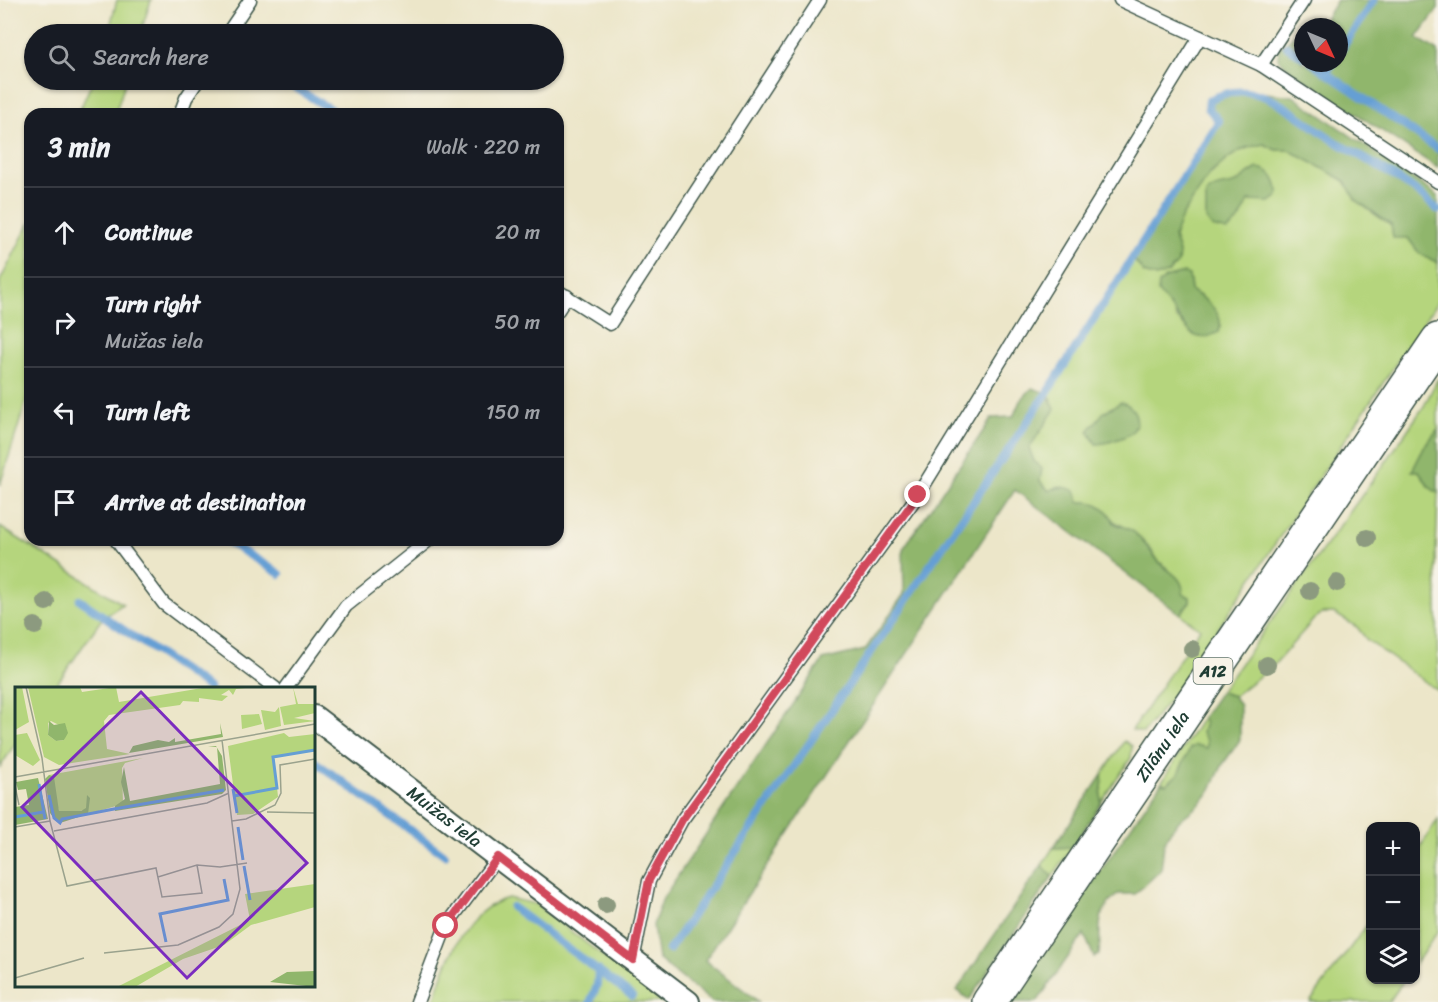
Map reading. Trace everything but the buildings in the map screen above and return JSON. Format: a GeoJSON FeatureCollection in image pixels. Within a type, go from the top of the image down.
{"type":"FeatureCollection","features":[{"type":"Feature","properties":{"kind":"highway","name":"Zīlānu iela"},"geometry":{"type":"LineString","coordinates":[[989,1002],[1438,340]]}},
{"type":"Feature","properties":{"kind":"street","name":"Muižas iela"},"geometry":{"type":"LineString","coordinates":[[315,718],[688,1002]]}},
{"type":"Feature","properties":{"kind":"lane"},"geometry":{"type":"LineString","coordinates":[[234,24],[250,0]]}},
{"type":"Feature","properties":{"kind":"lane"},"geometry":{"type":"LineString","coordinates":[[564,294],[610,324],[820,0]]}},
{"type":"Feature","properties":{"kind":"lane"},"geometry":{"type":"LineString","coordinates":[[1120,0],[1261,65],[1438,182]]}},
{"type":"Feature","properties":{"kind":"lane"},"geometry":{"type":"LineString","coordinates":[[1261,65],[1304,0]]}},
{"type":"Feature","properties":{"kind":"lane"},"geometry":{"type":"LineString","coordinates":[[633,960],[649,880],[682,820],[918,495],[1200,37]]}},
{"type":"Feature","properties":{"kind":"lane"},"geometry":{"type":"LineString","coordinates":[[182,108],[191,90]]}},
{"type":"Feature","properties":{"kind":"lane"},"geometry":{"type":"LineString","coordinates":[[120,546],[164,604],[275,687]]}},
{"type":"Feature","properties":{"kind":"lane"},"geometry":{"type":"LineString","coordinates":[[287,687],[346,606],[421,546]]}},
{"type":"Feature","properties":{"kind":"lane"},"geometry":{"type":"LineString","coordinates":[[417,1002],[446,926],[498,857]]}},
{"type":"Feature","properties":{"kind":"green space"},"geometry":{"type":"Polygon","coordinates":[[[117,0],[151,0],[143,24],[111,24],[117,0]]]}},
{"type":"Feature","properties":{"kind":"green space"},"geometry":{"type":"Polygon","coordinates":[[[1337,0],[1438,0],[1438,9],[1417,38],[1438,51],[1438,168],[1292,71],[1278,59],[1279,48],[1294,36],[1294,72],[1348,72],[1348,18],[1326,18],[1337,0]]]}},
{"type":"Feature","properties":{"kind":"green space"},"geometry":{"type":"Polygon","coordinates":[[[89,90],[123,90],[117,108],[81,108],[89,90]]]}},
{"type":"Feature","properties":{"kind":"green space"},"geometry":{"type":"Polygon","coordinates":[[[1245,91],[1293,96],[1438,196],[1438,263],[1419,253],[1408,238],[1393,238],[1391,225],[1355,199],[1345,181],[1289,150],[1276,150],[1264,144],[1245,148],[1210,174],[1182,216],[1174,237],[1179,253],[1178,263],[1169,272],[1156,277],[1144,273],[1132,257],[1219,121],[1208,108],[1209,100],[1222,94],[1245,91]]]}},
{"type":"Feature","properties":{"kind":"green space"},"geometry":{"type":"Polygon","coordinates":[[[1265,144],[1276,150],[1289,150],[1346,181],[1355,200],[1408,238],[1419,253],[1438,263],[1438,301],[1177,690],[1143,733],[1132,730],[1200,629],[1180,614],[1190,603],[1190,597],[1183,594],[1167,567],[1159,562],[1134,532],[1079,502],[1059,486],[1049,491],[1040,481],[1029,448],[1049,418],[1052,399],[1047,393],[1132,257],[1144,273],[1156,277],[1179,253],[1174,237],[1176,225],[1196,192],[1230,157],[1242,150],[1265,144]],[[1180,274],[1165,278],[1176,317],[1192,334],[1202,297],[1191,291],[1190,280],[1180,274]]]}},
{"type":"Feature","properties":{"kind":"green space"},"geometry":{"type":"Polygon","coordinates":[[[1258,168],[1267,171],[1274,178],[1278,196],[1270,202],[1249,201],[1240,219],[1227,231],[1212,227],[1206,219],[1206,194],[1216,188],[1236,183],[1258,168]]]}},
{"type":"Feature","properties":{"kind":"green space"},"geometry":{"type":"Polygon","coordinates":[[[24,234],[24,408],[0,485],[0,281],[24,234]]]}},
{"type":"Feature","properties":{"kind":"green space"},"geometry":{"type":"Polygon","coordinates":[[[1184,273],[1189,275],[1191,291],[1208,302],[1217,313],[1220,319],[1219,332],[1206,337],[1192,334],[1158,292],[1159,284],[1165,278],[1184,273]]]}},
{"type":"Feature","properties":{"kind":"green space"},"geometry":{"type":"Polygon","coordinates":[[[1438,378],[1438,429],[1425,446],[1413,470],[1419,471],[1429,487],[1438,493],[1436,550],[1438,691],[1367,640],[1357,627],[1334,613],[1323,613],[1314,619],[1274,665],[1234,696],[1220,692],[1383,466],[1424,406],[1438,378]]]}},
{"type":"Feature","properties":{"kind":"green space"},"geometry":{"type":"Polygon","coordinates":[[[1032,388],[1047,393],[1055,409],[1029,448],[1034,461],[1042,469],[1040,481],[1049,491],[1062,487],[1075,491],[1079,502],[1090,502],[1100,506],[1105,509],[1114,523],[1135,533],[1159,562],[1175,575],[1181,583],[1183,594],[1190,597],[1190,602],[1180,614],[1015,490],[705,960],[759,1002],[712,1002],[658,959],[653,925],[663,898],[823,660],[865,650],[904,594],[903,549],[992,418],[1013,417],[1020,401],[1032,388]]]}},
{"type":"Feature","properties":{"kind":"green space"},"geometry":{"type":"Polygon","coordinates":[[[1121,402],[1133,410],[1136,418],[1135,427],[1125,436],[1096,444],[1088,431],[1104,412],[1121,402]]]}},
{"type":"Feature","properties":{"kind":"green space"},"geometry":{"type":"Polygon","coordinates":[[[1438,429],[1438,493],[1429,487],[1419,471],[1412,471],[1425,446],[1438,429]]]}},
{"type":"Feature","properties":{"kind":"green space"},"geometry":{"type":"Polygon","coordinates":[[[0,527],[24,542],[24,546],[30,546],[123,604],[103,617],[55,687],[15,687],[15,744],[0,767],[0,527]]]}},
{"type":"Feature","properties":{"kind":"green space"},"geometry":{"type":"Polygon","coordinates":[[[1220,692],[1234,696],[1240,706],[1240,740],[1223,764],[1210,791],[1199,805],[1171,830],[1164,844],[1161,870],[1135,894],[1118,894],[1110,902],[1100,922],[1099,955],[1094,957],[1084,934],[1037,1002],[1010,1002],[1161,783],[1167,784],[1178,774],[1190,748],[1196,745],[1207,748],[1207,741],[1202,732],[1205,723],[1202,718],[1220,692]]]}},
{"type":"Feature","properties":{"kind":"green space"},"geometry":{"type":"Polygon","coordinates":[[[1202,718],[1205,723],[1202,732],[1207,741],[1207,748],[1190,748],[1178,774],[1167,784],[1161,783],[1202,718]]]}},
{"type":"Feature","properties":{"kind":"green space"},"geometry":{"type":"Polygon","coordinates":[[[1124,741],[1132,746],[1131,758],[1101,803],[1102,775],[1124,741]]]}},
{"type":"Feature","properties":{"kind":"green space"},"geometry":{"type":"Polygon","coordinates":[[[1102,775],[1101,803],[1073,847],[1053,848],[1102,775]]]}},
{"type":"Feature","properties":{"kind":"green space"},"geometry":{"type":"Polygon","coordinates":[[[1438,819],[1438,931],[1420,957],[1420,876],[1420,848],[1438,819]]]}},
{"type":"Feature","properties":{"kind":"green space"},"geometry":{"type":"Polygon","coordinates":[[[1073,847],[1052,877],[1042,865],[1053,848],[1073,847]]]}},
{"type":"Feature","properties":{"kind":"green space"},"geometry":{"type":"Polygon","coordinates":[[[1042,865],[1052,877],[969,1000],[957,990],[1042,865]]]}},
{"type":"Feature","properties":{"kind":"green space"},"geometry":{"type":"Polygon","coordinates":[[[508,898],[535,904],[663,1002],[434,1002],[444,971],[468,926],[493,904],[508,898]]]}},
{"type":"Feature","properties":{"kind":"green space"},"geometry":{"type":"Polygon","coordinates":[[[1366,926],[1366,984],[1401,984],[1389,1002],[1310,1002],[1366,926]]]}},
{"type":"Feature","properties":{"kind":"waterway"},"geometry":{"type":"LineString","coordinates":[[1348,39],[1374,0]]}},
{"type":"Feature","properties":{"kind":"waterway"},"geometry":{"type":"LineString","coordinates":[[1287,46],[1294,51]]}},
{"type":"Feature","properties":{"kind":"waterway"},"geometry":{"type":"LineString","coordinates":[[1325,72],[1438,149]]}},
{"type":"Feature","properties":{"kind":"waterway"},"geometry":{"type":"LineString","coordinates":[[299,90],[328,108]]}},
{"type":"Feature","properties":{"kind":"waterway"},"geometry":{"type":"LineString","coordinates":[[669,950],[1047,393],[1219,121],[1208,108],[1209,100],[1242,91],[1264,96],[1400,180],[1438,210]]}},
{"type":"Feature","properties":{"kind":"waterway"},"geometry":{"type":"LineString","coordinates":[[235,546],[280,574]]}},
{"type":"Feature","properties":{"kind":"waterway"},"geometry":{"type":"LineString","coordinates":[[80,600],[208,687]]}},
{"type":"Feature","properties":{"kind":"waterway"},"geometry":{"type":"LineString","coordinates":[[315,762],[445,855]]}},
{"type":"Feature","properties":{"kind":"waterway"},"geometry":{"type":"LineString","coordinates":[[512,907],[632,996]]}},
{"type":"Feature","properties":{"kind":"waterway"},"geometry":{"type":"LineString","coordinates":[[590,1002],[597,986],[598,970]]}},
{"type":"Feature","properties":{"kind":"route"},"geometry":{"type":"LineString","coordinates":[[446,926],[498,857],[633,960],[649,880],[682,820],[918,495]]}}]}
